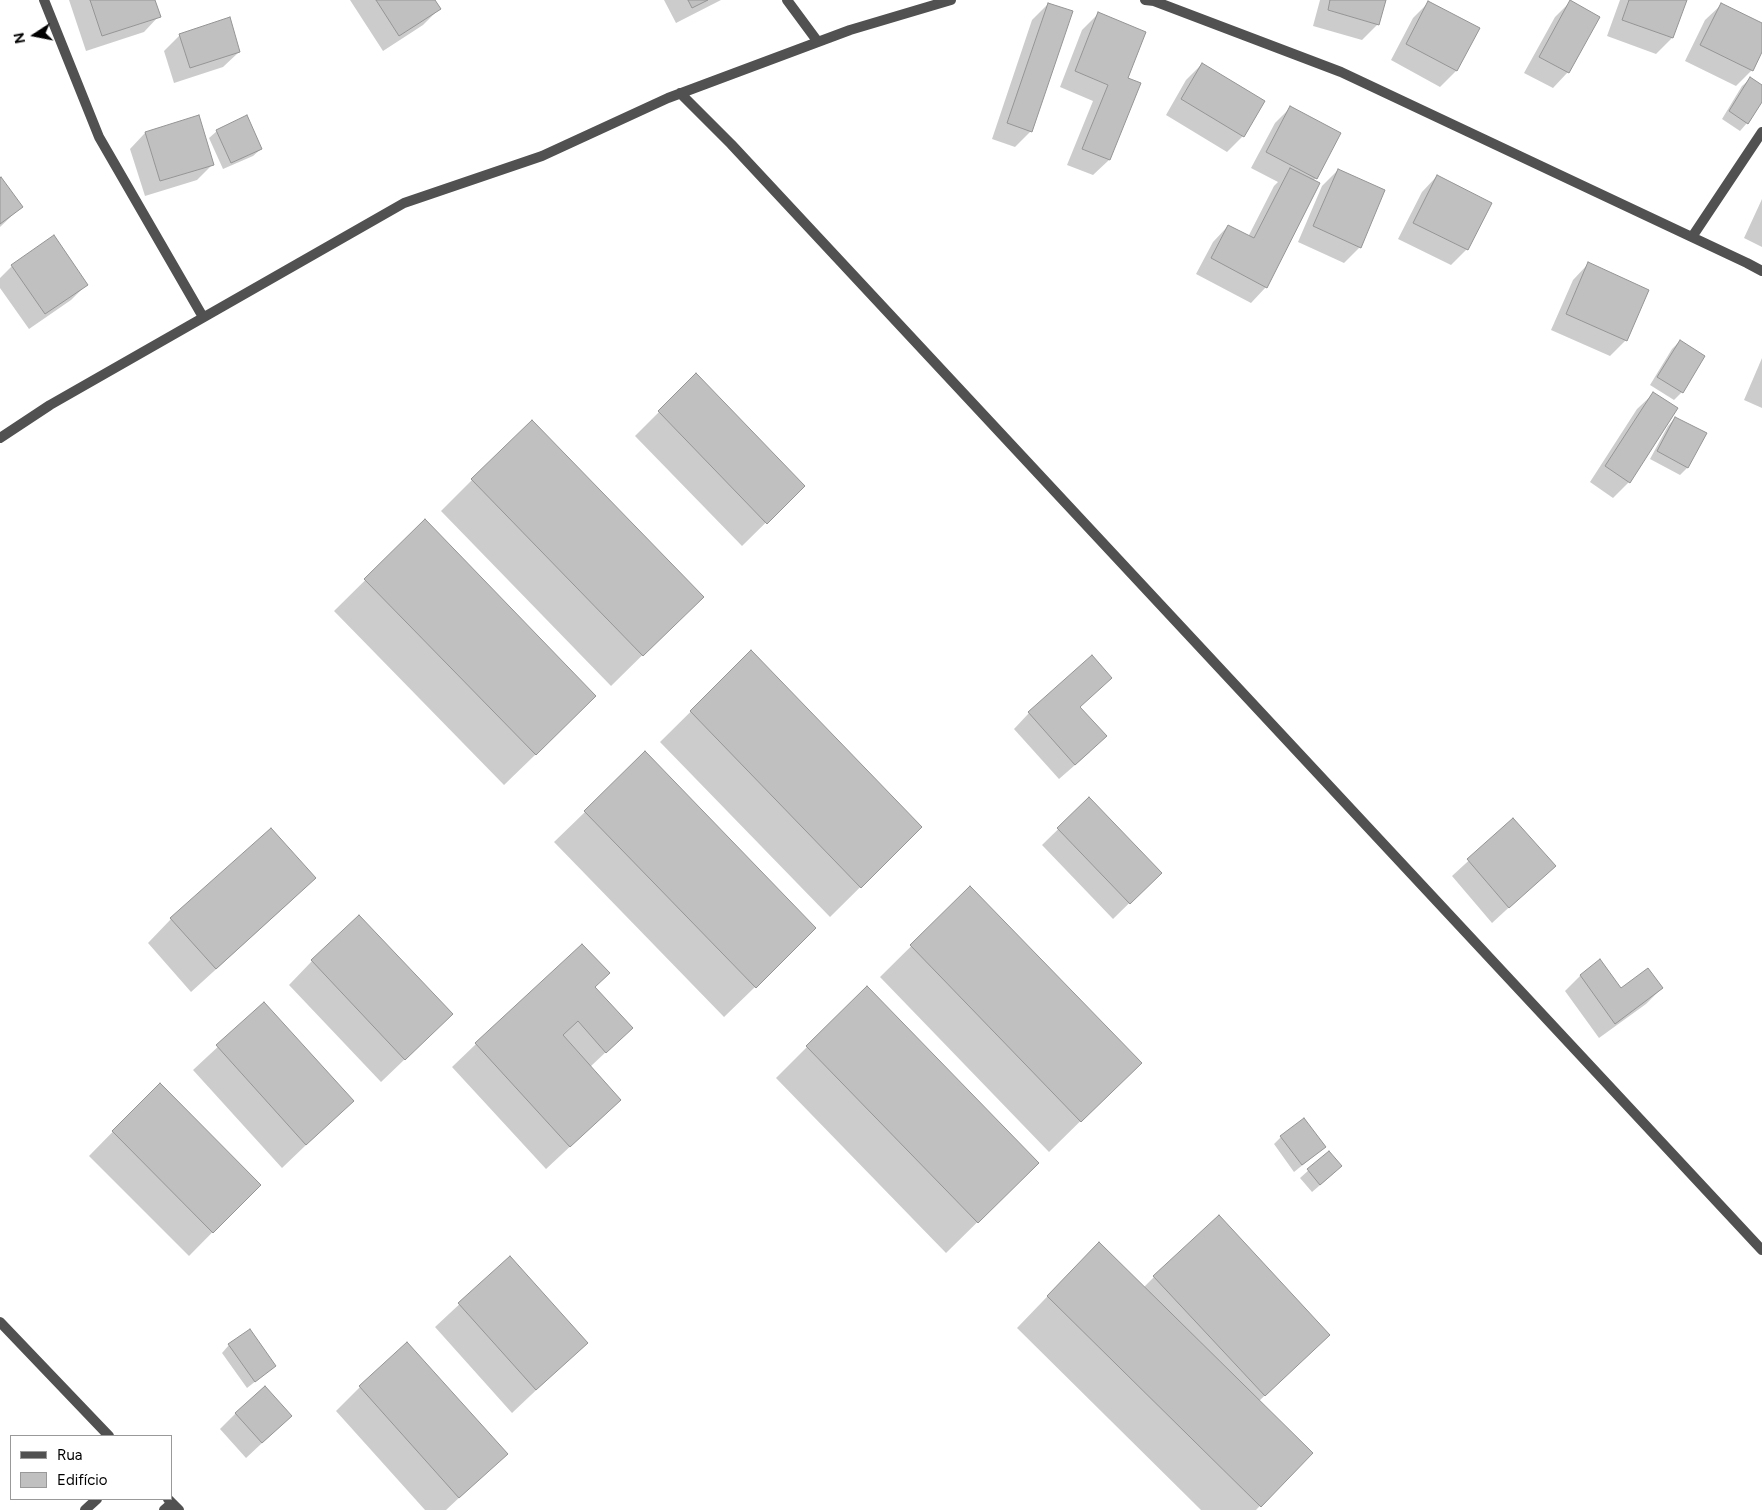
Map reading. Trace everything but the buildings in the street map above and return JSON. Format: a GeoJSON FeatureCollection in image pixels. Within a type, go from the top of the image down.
{"type":"FeatureCollection","features":[{"type":"Feature","properties":{"kind":"street"},"geometry":{"type":"LineString","coordinates":[[44,0],[99,137],[203,317]]}},
{"type":"Feature","properties":{"kind":"street"},"geometry":{"type":"LineString","coordinates":[[787,0],[818,42]]}},
{"type":"Feature","properties":{"kind":"street"},"geometry":{"type":"LineString","coordinates":[[0,438],[50,405],[404,203],[542,156],[680,93],[850,30],[951,0]]}},
{"type":"Feature","properties":{"kind":"street"},"geometry":{"type":"LineString","coordinates":[[1145,0],[1342,72],[1692,237],[1762,272]]}},
{"type":"Feature","properties":{"kind":"street"},"geometry":{"type":"LineString","coordinates":[[680,93],[731,144],[1762,1250]]}},
{"type":"Feature","properties":{"kind":"street"},"geometry":{"type":"LineString","coordinates":[[1692,237],[1762,132]]}},
{"type":"Feature","properties":{"kind":"street"},"geometry":{"type":"LineString","coordinates":[[0,1322],[108,1435]]}},
{"type":"Feature","properties":{"kind":"street"},"geometry":{"type":"LineString","coordinates":[[85,1510],[97,1500]]}}]}
